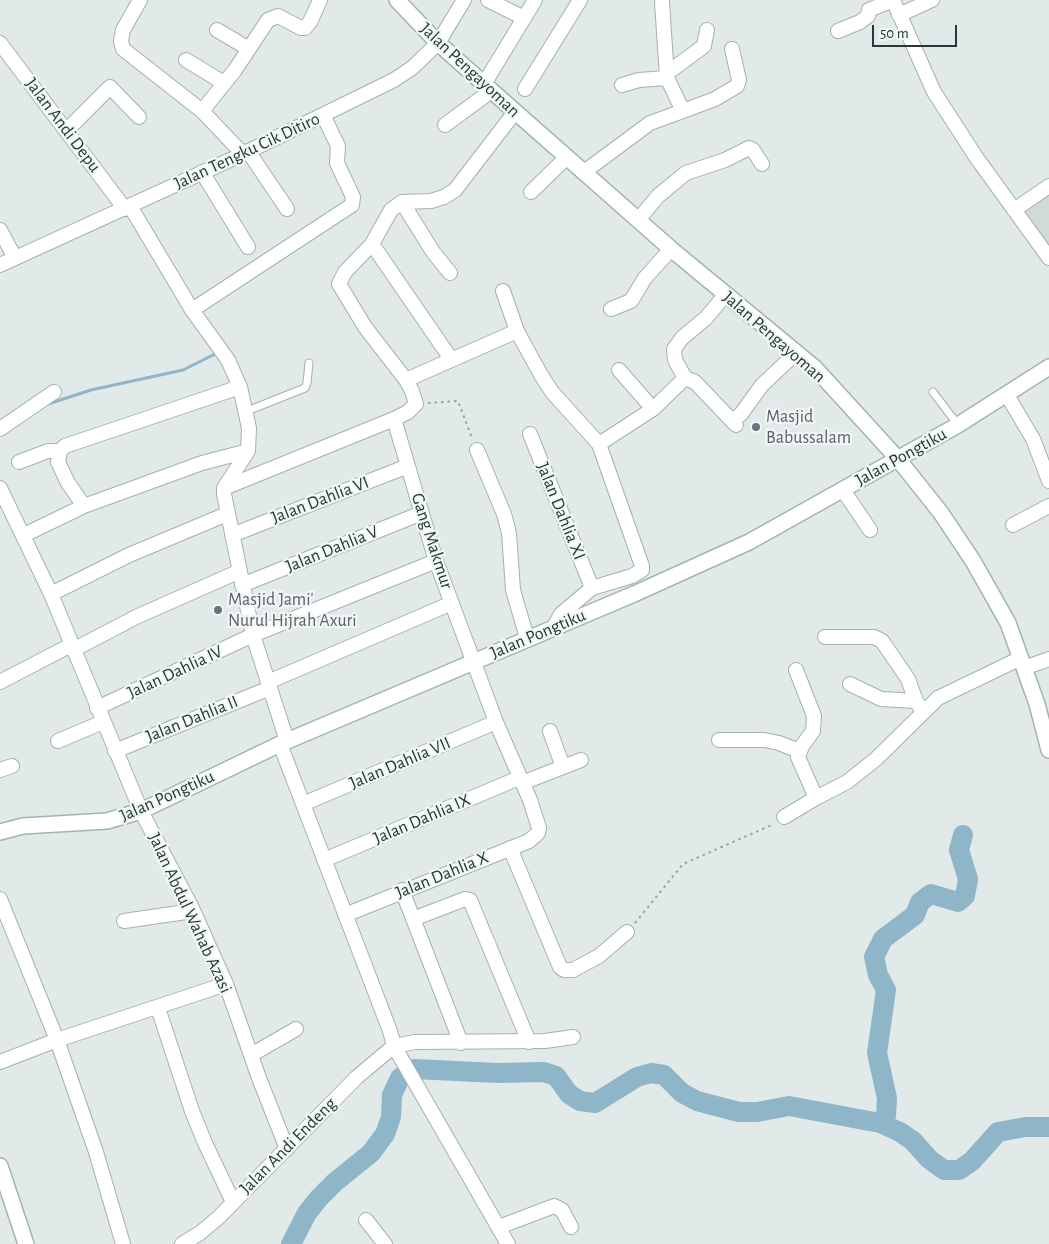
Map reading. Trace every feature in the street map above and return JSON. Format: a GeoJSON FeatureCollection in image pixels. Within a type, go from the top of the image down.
{"type":"FeatureCollection","features":[{"type":"Feature","properties":{"kind":"street"},"geometry":{"type":"LineString","coordinates":[[140,0],[123,30],[121,41],[123,49],[202,111],[246,152],[287,209]]}},
{"type":"Feature","properties":{"kind":"street"},"geometry":{"type":"LineString","coordinates":[[202,111],[271,18],[278,16],[301,28],[305,28],[310,22],[320,0]]}},
{"type":"Feature","properties":{"kind":"street","name":"Jalan Pengayoman"},"geometry":{"type":"LineString","coordinates":[[397,0],[438,43],[500,99],[638,220],[815,368],[898,459],[941,513],[973,561],[1008,623],[1023,663],[1049,750]]}},
{"type":"Feature","properties":{"kind":"street","name":"Jalan Tengku Cik Ditiro"},"geometry":{"type":"LineString","coordinates":[[0,265],[246,152],[323,115],[412,68],[438,43],[464,0]]}},
{"type":"Feature","properties":{"kind":"street"},"geometry":{"type":"LineString","coordinates":[[488,0],[524,18]]}},
{"type":"Feature","properties":{"kind":"street"},"geometry":{"type":"LineString","coordinates":[[224,488],[394,419],[408,412],[416,404],[406,380],[365,327],[339,287],[340,280],[345,272],[372,244],[391,210],[402,202],[431,201],[444,197],[455,190],[500,99],[524,18],[535,0]]}},
{"type":"Feature","properties":{"kind":"street"},"geometry":{"type":"LineString","coordinates":[[526,89],[580,0]]}},
{"type":"Feature","properties":{"kind":"street"},"geometry":{"type":"LineString","coordinates":[[838,31],[860,22],[868,16],[869,10],[892,0],[934,92],[971,150],[1049,258]]}},
{"type":"Feature","properties":{"kind":"street"},"geometry":{"type":"LineString","coordinates":[[900,14],[932,0]]}},
{"type":"Feature","properties":{"kind":"street"},"geometry":{"type":"LineString","coordinates":[[662,2],[667,76],[683,111]]}},
{"type":"Feature","properties":{"kind":"street"},"geometry":{"type":"LineString","coordinates":[[217,30],[248,49]]}},
{"type":"Feature","properties":{"kind":"street"},"geometry":{"type":"LineString","coordinates":[[622,85],[639,80],[667,76],[704,46],[706,30]]}},
{"type":"Feature","properties":{"kind":"street","name":"Jalan Andi Depu"},"geometry":{"type":"LineString","coordinates":[[0,43],[128,207],[192,310],[226,356],[240,386],[246,411],[248,451]]}},
{"type":"Feature","properties":{"kind":"street"},"geometry":{"type":"LineString","coordinates":[[584,172],[642,127],[715,99],[737,86],[739,80],[732,49]]}},
{"type":"Feature","properties":{"kind":"street"},"geometry":{"type":"LineString","coordinates":[[186,60],[224,83]]}},
{"type":"Feature","properties":{"kind":"street"},"geometry":{"type":"LineString","coordinates":[[67,130],[110,87],[139,117]]}},
{"type":"Feature","properties":{"kind":"street"},"geometry":{"type":"LineString","coordinates":[[445,126],[500,99]]}},
{"type":"Feature","properties":{"kind":"street"},"geometry":{"type":"LineString","coordinates":[[192,310],[352,205],[354,197],[338,163],[338,146],[323,115]]}},
{"type":"Feature","properties":{"kind":"street"},"geometry":{"type":"LineString","coordinates":[[638,220],[658,196],[686,173],[725,160],[749,148],[753,150],[762,164]]}},
{"type":"Feature","properties":{"kind":"street"},"geometry":{"type":"LineString","coordinates":[[532,192],[567,157]]}},
{"type":"Feature","properties":{"kind":"street"},"geometry":{"type":"LineString","coordinates":[[202,172],[248,248]]}},
{"type":"Feature","properties":{"kind":"street"},"geometry":{"type":"LineString","coordinates":[[1014,210],[1049,186]]}},
{"type":"Feature","properties":{"kind":"street"},"geometry":{"type":"LineString","coordinates":[[402,202],[433,252],[450,274]]}},
{"type":"Feature","properties":{"kind":"street"},"geometry":{"type":"LineString","coordinates":[[0,230],[14,258]]}},
{"type":"Feature","properties":{"kind":"street"},"geometry":{"type":"LineString","coordinates":[[372,244],[451,359]]}},
{"type":"Feature","properties":{"kind":"street"},"geometry":{"type":"LineString","coordinates":[[611,309],[631,301],[646,278],[672,249]]}},
{"type":"Feature","properties":{"kind":"street"},"geometry":{"type":"LineString","coordinates":[[502,292],[516,331],[528,355],[552,392],[599,444],[641,557],[642,570],[632,576],[592,588],[560,614],[554,627]]}},
{"type":"Feature","properties":{"kind":"street"},"geometry":{"type":"LineString","coordinates":[[726,294],[706,318],[682,338],[674,349],[675,360],[685,378],[695,382],[734,423],[762,385],[796,353]]}},
{"type":"Feature","properties":{"kind":"street"},"geometry":{"type":"LineString","coordinates":[[406,380],[516,331]]}},
{"type":"Feature","properties":{"kind":"street","name":"Jalan Pongtiku"},"geometry":{"type":"LineString","coordinates":[[0,832],[22,826],[107,821],[141,811],[283,742],[634,594],[749,542],[958,425],[1049,366]]}},
{"type":"Feature","properties":{"kind":"street"},"geometry":{"type":"LineString","coordinates":[[619,370],[653,408]]}},
{"type":"Feature","properties":{"kind":"street"},"geometry":{"type":"LineString","coordinates":[[599,444],[653,408],[685,378]]}},
{"type":"Feature","properties":{"kind":"street"},"geometry":{"type":"LineString","coordinates":[[84,506],[61,469],[58,459],[60,451],[65,446],[240,386]]}},
{"type":"Feature","properties":{"kind":"street"},"geometry":{"type":"LineString","coordinates":[[0,429],[54,392]]}},
{"type":"Feature","properties":{"kind":"street"},"geometry":{"type":"LineString","coordinates":[[1007,395],[1033,439],[1049,481]]}},
{"type":"Feature","properties":{"kind":"street","name":"Gang Makmur"},"geometry":{"type":"LineString","coordinates":[[394,419],[436,561],[496,722],[538,823],[538,833]]}},
{"type":"Feature","properties":{"kind":"street","name":"Jalan Dahlia XI"},"geometry":{"type":"LineString","coordinates":[[530,434],[592,588]]}},
{"type":"Feature","properties":{"kind":"street"},"geometry":{"type":"LineString","coordinates":[[477,450],[504,514],[509,533],[513,590],[527,638]]}},
{"type":"Feature","properties":{"kind":"street"},"geometry":{"type":"LineString","coordinates":[[19,462],[48,451],[60,451]]}},
{"type":"Feature","properties":{"kind":"street"},"geometry":{"type":"LineString","coordinates":[[248,451],[224,488],[227,514],[252,635],[269,685],[283,742],[303,804],[390,1031],[394,1046],[508,1244]]}},
{"type":"Feature","properties":{"kind":"street"},"geometry":{"type":"LineString","coordinates":[[24,535],[84,506],[202,463],[248,451]]}},
{"type":"Feature","properties":{"kind":"street","name":"Jalan Dahlia VI"},"geometry":{"type":"LineString","coordinates":[[232,535],[408,466]]}},
{"type":"Feature","properties":{"kind":"street","name":"Jalan Abdul Wahab Azasi"},"geometry":{"type":"LineString","coordinates":[[0,488],[51,594],[114,751],[141,811],[193,911],[226,984],[251,1056],[287,1149]]}},
{"type":"Feature","properties":{"kind":"street"},"geometry":{"type":"LineString","coordinates":[[843,490],[870,530]]}},
{"type":"Feature","properties":{"kind":"street"},"geometry":{"type":"LineString","coordinates":[[1013,525],[1049,506]]}},
{"type":"Feature","properties":{"kind":"street","name":"Jalan Dahlia V"},"geometry":{"type":"LineString","coordinates":[[0,682],[136,617],[422,513]]}},
{"type":"Feature","properties":{"kind":"street"},"geometry":{"type":"LineString","coordinates":[[51,594],[128,555],[227,514]]}},
{"type":"Feature","properties":{"kind":"street","name":"Jalan Dahlia IV"},"geometry":{"type":"LineString","coordinates":[[97,708],[252,635],[436,561]]}},
{"type":"Feature","properties":{"kind":"street","name":"Jalan Dahlia II"},"geometry":{"type":"LineString","coordinates":[[114,751],[269,685],[452,603]]}},
{"type":"Feature","properties":{"kind":"street"},"geometry":{"type":"LineString","coordinates":[[825,637],[874,637],[882,641],[908,679],[920,706]]}},
{"type":"Feature","properties":{"kind":"street"},"geometry":{"type":"LineString","coordinates":[[784,817],[847,782],[869,765],[920,706],[1023,663],[1049,659]]}},
{"type":"Feature","properties":{"kind":"street"},"geometry":{"type":"LineString","coordinates":[[796,670],[814,716],[815,726],[799,751],[798,757],[816,798]]}},
{"type":"Feature","properties":{"kind":"street"},"geometry":{"type":"LineString","coordinates":[[850,684],[881,699],[920,706]]}},
{"type":"Feature","properties":{"kind":"street"},"geometry":{"type":"LineString","coordinates":[[58,741],[103,722]]}},
{"type":"Feature","properties":{"kind":"street","name":"Jalan Dahlia VII"},"geometry":{"type":"LineString","coordinates":[[303,804],[496,722]]}},
{"type":"Feature","properties":{"kind":"street"},"geometry":{"type":"LineString","coordinates":[[550,731],[563,767]]}},
{"type":"Feature","properties":{"kind":"street"},"geometry":{"type":"LineString","coordinates":[[719,740],[764,740],[799,751]]}},
{"type":"Feature","properties":{"kind":"street","name":"Jalan Dahlia IX"},"geometry":{"type":"LineString","coordinates":[[324,860],[521,780],[581,760]]}},
{"type":"Feature","properties":{"kind":"street","name":"Jalan Dahlia X"},"geometry":{"type":"LineString","coordinates":[[345,915],[402,890],[529,841],[538,833]]}},
{"type":"Feature","properties":{"kind":"street"},"geometry":{"type":"LineString","coordinates":[[510,848],[560,967],[564,970],[573,970],[598,956],[628,932]]}},
{"type":"Feature","properties":{"kind":"street"},"geometry":{"type":"LineString","coordinates":[[402,890],[462,1043]]}},
{"type":"Feature","properties":{"kind":"street"},"geometry":{"type":"LineString","coordinates":[[0,899],[57,1040],[96,1152],[123,1244]]}},
{"type":"Feature","properties":{"kind":"street"},"geometry":{"type":"LineString","coordinates":[[413,919],[465,899],[471,900],[529,1042]]}},
{"type":"Feature","properties":{"kind":"street"},"geometry":{"type":"LineString","coordinates":[[124,921],[193,911]]}},
{"type":"Feature","properties":{"kind":"street"},"geometry":{"type":"LineString","coordinates":[[0,1062],[57,1040],[226,984]]}},
{"type":"Feature","properties":{"kind":"street"},"geometry":{"type":"LineString","coordinates":[[158,1008],[198,1127],[233,1202]]}},
{"type":"Feature","properties":{"kind":"street"},"geometry":{"type":"LineString","coordinates":[[251,1056],[296,1029]]}},
{"type":"Feature","properties":{"kind":"street"},"geometry":{"type":"LineString","coordinates":[[394,1046],[415,1042],[529,1042],[573,1037]]}},
{"type":"Feature","properties":{"kind":"street","name":"Jalan Andi Endeng"},"geometry":{"type":"LineString","coordinates":[[182,1244],[200,1234],[287,1149],[356,1077],[394,1046]]}},
{"type":"Feature","properties":{"kind":"street"},"geometry":{"type":"LineString","coordinates":[[0,1166],[26,1244]]}},
{"type":"Feature","properties":{"kind":"street"},"geometry":{"type":"LineString","coordinates":[[498,1227],[554,1206],[562,1210],[571,1227]]}},
{"type":"Feature","properties":{"kind":"street"},"geometry":{"type":"LineString","coordinates":[[366,1220],[385,1244]]}},
{"type":"Feature","properties":{"kind":"lane"},"geometry":{"type":"LineString","coordinates":[[246,411],[305,388],[309,363]]}},
{"type":"Feature","properties":{"kind":"lane"},"geometry":{"type":"LineString","coordinates":[[933,392],[958,425]]}},
{"type":"Feature","properties":{"kind":"path"},"geometry":{"type":"LineString","coordinates":[[416,404],[458,401],[477,450]]}},
{"type":"Feature","properties":{"kind":"path"},"geometry":{"type":"LineString","coordinates":[[628,932],[683,864],[770,826],[784,817]]}},
{"type":"Feature","properties":{"kind":"shaded area"},"geometry":{"type":"Polygon","coordinates":[[[1049,192],[1049,251],[1021,213],[1049,192]]]}},
{"type":"Feature","properties":{"kind":"waterway"},"geometry":{"type":"LineString","coordinates":[[48,404],[91,390],[183,370],[215,354]]}},
{"type":"Feature","properties":{"kind":"waterway"},"geometry":{"type":"LineString","coordinates":[[880,1123],[886,1116],[887,1098],[877,1053],[886,990],[878,975],[874,957],[883,939],[915,915],[920,902],[931,894],[958,902],[965,896],[968,879],[959,850],[963,835]]}},
{"type":"Feature","properties":{"kind":"waterway"},"geometry":{"type":"LineString","coordinates":[[291,1244],[307,1213],[319,1198],[335,1182],[371,1153],[385,1134],[391,1117],[392,1095],[400,1078],[414,1069],[498,1073],[544,1072],[556,1076],[569,1094],[580,1101],[595,1103],[637,1077],[651,1073],[664,1075],[682,1093],[697,1101],[739,1112],[757,1112],[789,1106],[880,1123],[900,1132],[913,1141],[929,1159],[944,1170],[959,1170],[972,1161],[998,1132],[1025,1127],[1049,1127]]}},
{"type":"Feature","properties":{"kind":"place","name":"Masjid Babussalam"},"geometry":{"type":"Point","coordinates":[756,427]}},
{"type":"Feature","properties":{"kind":"place","name":"Masjid Jami' Nurul Hijrah Axuri"},"geometry":{"type":"Point","coordinates":[218,610]}}]}
